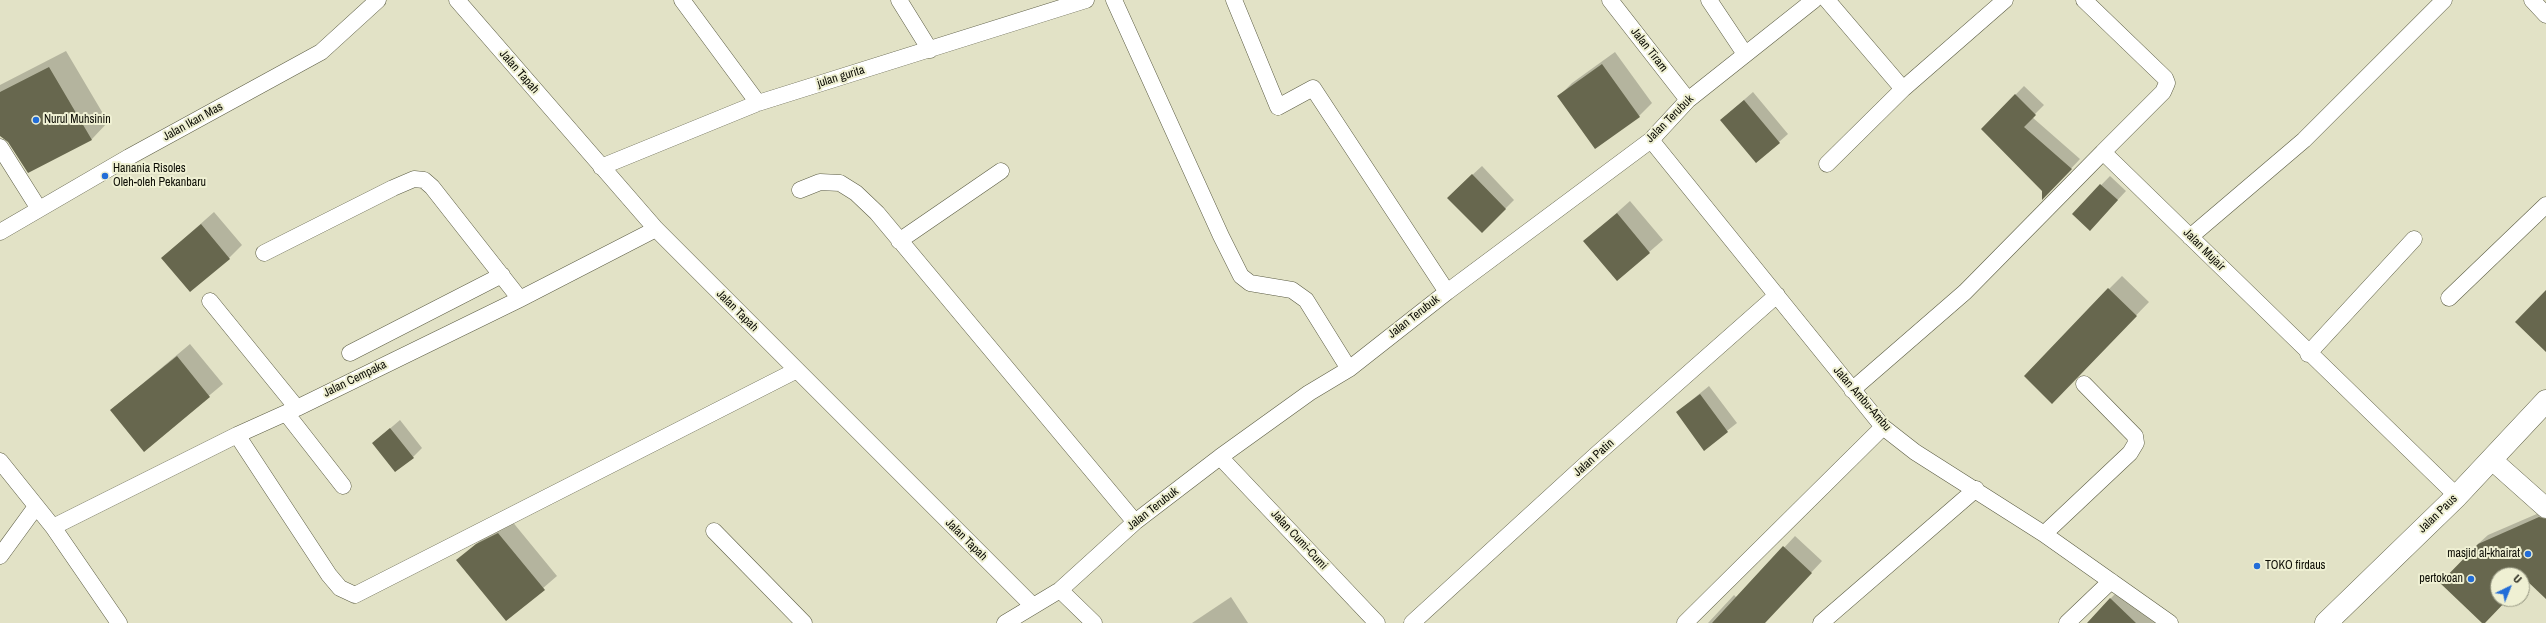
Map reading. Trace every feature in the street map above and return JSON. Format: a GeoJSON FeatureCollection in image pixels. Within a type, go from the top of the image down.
{"type":"FeatureCollection","features":[{"type":"Feature","properties":{"kind":"main road","name":"Jalan Paus"},"geometry":{"type":"LineString","coordinates":[[2326,623],[2457,496],[2490,459],[2546,401]]}},
{"type":"Feature","properties":{"kind":"street","name":"Jalan Ikan Mas"},"geometry":{"type":"LineString","coordinates":[[0,232],[321,52],[378,0]]}},
{"type":"Feature","properties":{"kind":"street","name":"Jalan Tapah"},"geometry":{"type":"LineString","coordinates":[[457,0],[656,230],[1033,606]]}},
{"type":"Feature","properties":{"kind":"street"},"geometry":{"type":"LineString","coordinates":[[682,0],[758,103]]}},
{"type":"Feature","properties":{"kind":"street"},"geometry":{"type":"LineString","coordinates":[[899,0],[930,50]]}},
{"type":"Feature","properties":{"kind":"street","name":"julan gurita"},"geometry":{"type":"LineString","coordinates":[[601,167],[758,103],[1086,0]]}},
{"type":"Feature","properties":{"kind":"street"},"geometry":{"type":"LineString","coordinates":[[1114,0],[1220,236],[1241,276],[1250,284],[1292,290],[1306,300],[1349,369]]}},
{"type":"Feature","properties":{"kind":"street"},"geometry":{"type":"LineString","coordinates":[[1234,0],[1278,107],[1313,88],[1447,292]]}},
{"type":"Feature","properties":{"kind":"street","name":"Jalan Tiram"},"geometry":{"type":"LineString","coordinates":[[1610,0],[1688,100]]}},
{"type":"Feature","properties":{"kind":"street"},"geometry":{"type":"LineString","coordinates":[[1709,0],[1745,54]]}},
{"type":"Feature","properties":{"kind":"street","name":"Jalan Terubuk"},"geometry":{"type":"LineString","coordinates":[[1006,623],[1060,590],[1135,522],[1220,457],[1309,393],[1349,369],[1447,292],[1651,140],[1688,100],[1814,0]]}},
{"type":"Feature","properties":{"kind":"street"},"geometry":{"type":"LineString","coordinates":[[1827,0],[1903,89]]}},
{"type":"Feature","properties":{"kind":"street"},"geometry":{"type":"LineString","coordinates":[[1827,164],[1903,89],[2005,0]]}},
{"type":"Feature","properties":{"kind":"street"},"geometry":{"type":"LineString","coordinates":[[1852,390],[1965,292],[2163,92],[2167,83],[2165,78],[2084,0]]}},
{"type":"Feature","properties":{"kind":"street"},"geometry":{"type":"LineString","coordinates":[[2190,237],[2304,140],[2444,0]]}},
{"type":"Feature","properties":{"kind":"street"},"geometry":{"type":"LineString","coordinates":[[2532,0],[2546,15]]}},
{"type":"Feature","properties":{"kind":"street","name":"Jalan Ambu-Ambu"},"geometry":{"type":"LineString","coordinates":[[1651,140],[1883,427],[1915,452],[1976,489],[2044,534],[2170,623]]}},
{"type":"Feature","properties":{"kind":"street"},"geometry":{"type":"LineString","coordinates":[[0,147],[39,210]]}},
{"type":"Feature","properties":{"kind":"street","name":"Jalan Mujair"},"geometry":{"type":"LineString","coordinates":[[2103,152],[2308,354],[2457,496]]}},
{"type":"Feature","properties":{"kind":"street"},"geometry":{"type":"LineString","coordinates":[[899,241],[1001,171]]}},
{"type":"Feature","properties":{"kind":"street"},"geometry":{"type":"LineString","coordinates":[[264,252],[414,179],[424,180],[432,187],[520,299]]}},
{"type":"Feature","properties":{"kind":"street"},"geometry":{"type":"LineString","coordinates":[[800,190],[820,182],[840,183],[856,193],[899,241],[1135,522]]}},
{"type":"Feature","properties":{"kind":"street"},"geometry":{"type":"LineString","coordinates":[[2449,298],[2546,205]]}},
{"type":"Feature","properties":{"kind":"street","name":"Jalan Cempaka"},"geometry":{"type":"LineString","coordinates":[[53,527],[237,435],[291,411],[520,299],[656,230]]}},
{"type":"Feature","properties":{"kind":"street"},"geometry":{"type":"LineString","coordinates":[[2308,354],[2414,239]]}},
{"type":"Feature","properties":{"kind":"street"},"geometry":{"type":"LineString","coordinates":[[350,352],[416,321],[502,276]]}},
{"type":"Feature","properties":{"kind":"street","name":"Jalan Patin"},"geometry":{"type":"LineString","coordinates":[[1412,623],[1597,454],[1777,295]]}},
{"type":"Feature","properties":{"kind":"street"},"geometry":{"type":"LineString","coordinates":[[210,301],[291,411],[343,486]]}},
{"type":"Feature","properties":{"kind":"street"},"geometry":{"type":"LineString","coordinates":[[416,321],[428,344]]}},
{"type":"Feature","properties":{"kind":"street"},"geometry":{"type":"LineString","coordinates":[[237,435],[329,575],[340,588],[355,595],[797,370]]}},
{"type":"Feature","properties":{"kind":"street"},"geometry":{"type":"LineString","coordinates":[[2044,534],[2130,453],[2136,443],[2135,436],[2084,384]]}},
{"type":"Feature","properties":{"kind":"street"},"geometry":{"type":"LineString","coordinates":[[1685,623],[1883,427]]}},
{"type":"Feature","properties":{"kind":"street","name":"Jalan Cumi-Cumi"},"geometry":{"type":"LineString","coordinates":[[1220,457],[1377,623]]}},
{"type":"Feature","properties":{"kind":"street"},"geometry":{"type":"LineString","coordinates":[[2490,459],[2546,508]]}},
{"type":"Feature","properties":{"kind":"street"},"geometry":{"type":"LineString","coordinates":[[0,462],[35,508],[53,527],[119,623]]}},
{"type":"Feature","properties":{"kind":"street"},"geometry":{"type":"LineString","coordinates":[[1821,623],[1976,489]]}},
{"type":"Feature","properties":{"kind":"street"},"geometry":{"type":"LineString","coordinates":[[0,556],[35,508]]}},
{"type":"Feature","properties":{"kind":"street"},"geometry":{"type":"LineString","coordinates":[[714,531],[804,623]]}},
{"type":"Feature","properties":{"kind":"street"},"geometry":{"type":"LineString","coordinates":[[2067,623],[2111,581]]}},
{"type":"Feature","properties":{"kind":"street"},"geometry":{"type":"LineString","coordinates":[[1060,590],[1094,623]]}},
{"type":"Feature","properties":{"kind":"building"},"geometry":{"type":"Polygon","coordinates":[[[1602,64],[1640,117],[1595,149],[1557,96],[1602,64]]]}},
{"type":"Feature","properties":{"kind":"building"},"geometry":{"type":"Polygon","coordinates":[[[49,67],[92,140],[28,173],[8,142],[0,136],[0,92],[49,67]]]}},
{"type":"Feature","properties":{"kind":"building"},"geometry":{"type":"Polygon","coordinates":[[[2015,94],[2036,115],[2024,127],[2072,169],[2042,200],[2042,191],[1981,129],[2015,94]]]}},
{"type":"Feature","properties":{"kind":"building"},"geometry":{"type":"Polygon","coordinates":[[[1744,100],[1780,143],[1756,163],[1720,120],[1744,100]]]}},
{"type":"Feature","properties":{"kind":"building"},"geometry":{"type":"Polygon","coordinates":[[[1472,174],[1506,209],[1482,233],[1447,198],[1472,174]]]}},
{"type":"Feature","properties":{"kind":"building"},"geometry":{"type":"Polygon","coordinates":[[[2100,184],[2118,200],[2090,231],[2072,214],[2100,184]]]}},
{"type":"Feature","properties":{"kind":"building"},"geometry":{"type":"Polygon","coordinates":[[[1617,213],[1650,253],[1617,281],[1583,241],[1617,213]]]}},
{"type":"Feature","properties":{"kind":"building"},"geometry":{"type":"Polygon","coordinates":[[[201,224],[230,259],[190,292],[161,258],[201,224]]]}},
{"type":"Feature","properties":{"kind":"building"},"geometry":{"type":"Polygon","coordinates":[[[2108,288],[2137,316],[2052,404],[2024,376],[2108,288]]]}},
{"type":"Feature","properties":{"kind":"building"},"geometry":{"type":"Polygon","coordinates":[[[2546,290],[2546,352],[2515,322],[2546,290]]]}},
{"type":"Feature","properties":{"kind":"building"},"geometry":{"type":"Polygon","coordinates":[[[177,356],[210,397],[144,452],[110,410],[177,356]]]}},
{"type":"Feature","properties":{"kind":"building"},"geometry":{"type":"Polygon","coordinates":[[[1700,394],[1728,432],[1704,451],[1676,412],[1700,394]]]}},
{"type":"Feature","properties":{"kind":"building"},"geometry":{"type":"Polygon","coordinates":[[[390,428],[414,458],[395,472],[372,443],[390,428]]]}},
{"type":"Feature","properties":{"kind":"building"},"geometry":{"type":"Polygon","coordinates":[[[2539,517],[2546,519],[2546,599],[2530,584],[2530,567],[2490,567],[2490,607],[2500,607],[2485,623],[2482,623],[2440,583],[2478,544],[2539,517]]]}},
{"type":"Feature","properties":{"kind":"building"},"geometry":{"type":"Polygon","coordinates":[[[498,533],[545,590],[506,621],[456,560],[476,544],[498,533]]]}},
{"type":"Feature","properties":{"kind":"building"},"geometry":{"type":"Polygon","coordinates":[[[1783,546],[1812,573],[1765,623],[1712,623],[1783,546]]]}},
{"type":"Feature","properties":{"kind":"building"},"geometry":{"type":"Polygon","coordinates":[[[2110,598],[2136,623],[2087,623],[2110,598]]]}},
{"type":"Feature","properties":{"kind":"place","name":"Nurul Muhsinin"},"geometry":{"type":"Point","coordinates":[36,120]}},
{"type":"Feature","properties":{"kind":"place","name":"Hanania Risoles Oleh-oleh Pekanbaru"},"geometry":{"type":"Point","coordinates":[105,176]}},
{"type":"Feature","properties":{"kind":"place","name":"masjid al-khairat"},"geometry":{"type":"Point","coordinates":[2528,554]}},
{"type":"Feature","properties":{"kind":"place","name":"TOKO firdaus"},"geometry":{"type":"Point","coordinates":[2257,566]}},
{"type":"Feature","properties":{"kind":"place","name":"pertokoan"},"geometry":{"type":"Point","coordinates":[2471,579]}}]}
